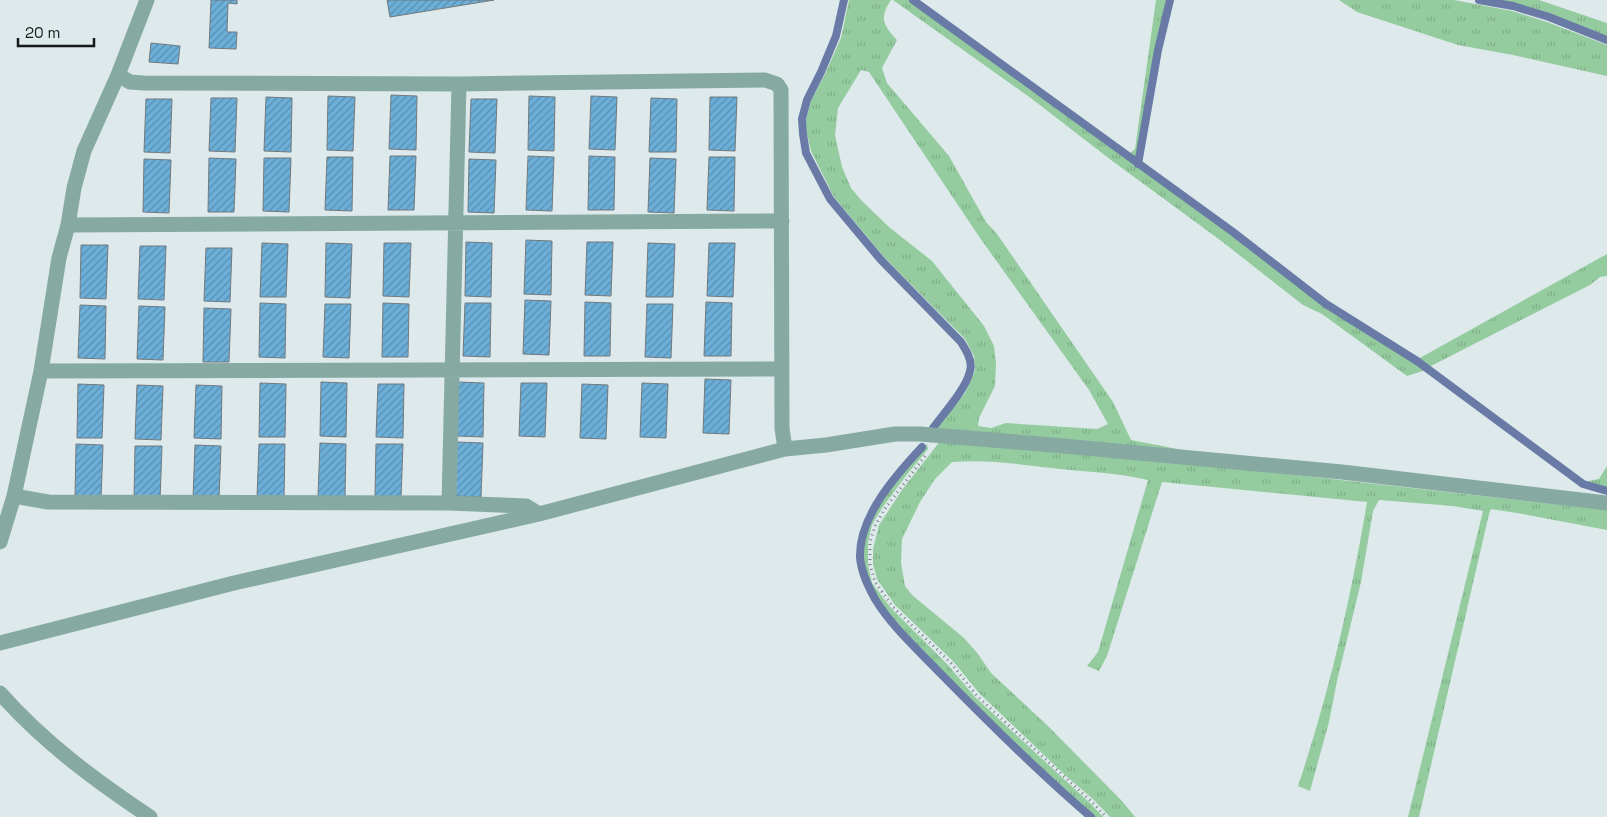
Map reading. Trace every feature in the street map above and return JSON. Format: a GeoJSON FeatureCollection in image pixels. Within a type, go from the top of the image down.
{"type":"FeatureCollection","features":[{"type":"Feature","properties":{"kind":"street"},"geometry":{"type":"LineString","coordinates":[[0,542],[14,496],[41,371],[59,258],[84,151],[118,75],[147,0]]}},
{"type":"Feature","properties":{"kind":"street"},"geometry":{"type":"LineString","coordinates":[[118,75],[130,82],[144,83],[459,84],[758,80],[777,84],[781,90],[782,428],[786,450]]}},
{"type":"Feature","properties":{"kind":"street"},"geometry":{"type":"LineString","coordinates":[[449,503],[459,84]]}},
{"type":"Feature","properties":{"kind":"street"},"geometry":{"type":"LineString","coordinates":[[68,225],[782,221]]}},
{"type":"Feature","properties":{"kind":"street"},"geometry":{"type":"LineString","coordinates":[[41,371],[782,369]]}},
{"type":"Feature","properties":{"kind":"street"},"geometry":{"type":"LineString","coordinates":[[0,643],[234,583],[539,514],[786,450],[895,434],[1053,445],[1342,472],[1607,503]]}},
{"type":"Feature","properties":{"kind":"street"},"geometry":{"type":"LineString","coordinates":[[14,496],[48,502],[449,503],[526,506],[539,514]]}},
{"type":"Feature","properties":{"kind":"street"},"geometry":{"type":"LineString","coordinates":[[0,693],[49,743],[90,775],[150,817]]}},
{"type":"Feature","properties":{"kind":"path"},"geometry":{"type":"LineString","coordinates":[[940,436],[884,510],[875,526],[870,542],[870,565],[875,582],[893,607],[951,663],[977,696],[1106,817]]}},
{"type":"Feature","properties":{"kind":"green space"},"geometry":{"type":"Polygon","coordinates":[[[849,0],[891,0],[885,12],[884,21],[888,30],[897,40],[882,68],[887,83],[949,156],[986,222],[997,234],[1113,402],[1131,440],[1214,456],[936,430],[965,393],[975,371],[974,356],[965,339],[884,257],[834,197],[811,151],[806,120],[811,101],[841,38],[849,0]],[[861,70],[838,108],[835,135],[842,167],[851,188],[861,200],[889,227],[932,261],[984,326],[994,346],[996,363],[995,386],[979,418],[978,426],[991,428],[1006,423],[1097,429],[1108,424],[1089,390],[980,238],[869,72],[861,70]]]}},
{"type":"Feature","properties":{"kind":"green space"},"geometry":{"type":"Polygon","coordinates":[[[893,0],[909,0],[1232,234],[1325,306],[1426,370],[1407,376],[1322,314],[1303,305],[1220,240],[1032,99],[893,0]]]}},
{"type":"Feature","properties":{"kind":"green space"},"geometry":{"type":"Polygon","coordinates":[[[1156,0],[1169,0],[1156,50],[1137,161],[1129,154],[1135,149],[1156,0]]]}},
{"type":"Feature","properties":{"kind":"green space"},"geometry":{"type":"Polygon","coordinates":[[[1339,0],[1454,0],[1512,11],[1607,45],[1607,76],[1458,45],[1357,12],[1339,0]]]}},
{"type":"Feature","properties":{"kind":"green space"},"geometry":{"type":"Polygon","coordinates":[[[1497,0],[1539,0],[1607,23],[1607,36],[1539,11],[1497,0]]]}},
{"type":"Feature","properties":{"kind":"green space"},"geometry":{"type":"Polygon","coordinates":[[[1607,254],[1607,276],[1600,277],[1590,285],[1429,367],[1418,359],[1607,254]]]}},
{"type":"Feature","properties":{"kind":"green space"},"geometry":{"type":"Polygon","coordinates":[[[941,440],[1216,466],[1607,510],[1607,530],[1491,509],[1419,817],[1408,817],[1483,511],[1453,506],[1379,500],[1373,511],[1361,582],[1329,722],[1310,791],[1298,786],[1320,716],[1338,646],[1367,502],[1162,482],[1107,656],[1099,671],[1087,666],[1098,652],[1148,480],[1115,474],[1006,463],[952,462],[935,479],[920,502],[902,539],[901,563],[905,586],[912,595],[964,638],[991,673],[1048,726],[1122,801],[1135,817],[1110,817],[979,693],[953,661],[895,605],[877,579],[873,564],[873,549],[879,525],[902,490],[941,440]]]}},
{"type":"Feature","properties":{"kind":"green space"},"geometry":{"type":"Polygon","coordinates":[[[927,444],[928,449],[882,508],[872,525],[868,542],[868,565],[872,583],[891,608],[948,665],[975,697],[1103,817],[1093,817],[996,727],[898,627],[883,609],[871,589],[865,573],[862,556],[868,524],[884,495],[927,444]]]}},
{"type":"Feature","properties":{"kind":"green space"},"geometry":{"type":"Polygon","coordinates":[[[1607,466],[1607,489],[1584,482],[1599,479],[1607,466]]]}},
{"type":"Feature","properties":{"kind":"building"},"geometry":{"type":"Polygon","coordinates":[[[211,0],[237,0],[237,4],[228,3],[227,32],[237,32],[236,49],[209,48],[211,0]]]}},
{"type":"Feature","properties":{"kind":"building"},"geometry":{"type":"Polygon","coordinates":[[[387,0],[494,0],[390,17],[387,0]]]}},
{"type":"Feature","properties":{"kind":"building"},"geometry":{"type":"Polygon","coordinates":[[[151,43],[180,46],[178,64],[149,62],[151,43]]]}},
{"type":"Feature","properties":{"kind":"building"},"geometry":{"type":"Polygon","coordinates":[[[391,95],[417,96],[416,150],[389,149],[391,95]]]}},
{"type":"Feature","properties":{"kind":"building"},"geometry":{"type":"Polygon","coordinates":[[[328,96],[355,97],[353,151],[327,150],[328,96]]]}},
{"type":"Feature","properties":{"kind":"building"},"geometry":{"type":"Polygon","coordinates":[[[529,96],[555,97],[554,151],[528,150],[529,96]]]}},
{"type":"Feature","properties":{"kind":"building"},"geometry":{"type":"Polygon","coordinates":[[[591,96],[617,97],[615,150],[589,149],[591,96]]]}},
{"type":"Feature","properties":{"kind":"building"},"geometry":{"type":"Polygon","coordinates":[[[266,97],[292,98],[291,152],[264,151],[266,97]]]}},
{"type":"Feature","properties":{"kind":"building"},"geometry":{"type":"Polygon","coordinates":[[[710,97],[737,97],[735,151],[709,150],[710,97]]]}},
{"type":"Feature","properties":{"kind":"building"},"geometry":{"type":"Polygon","coordinates":[[[211,98],[237,98],[235,152],[209,151],[211,98]]]}},
{"type":"Feature","properties":{"kind":"building"},"geometry":{"type":"Polygon","coordinates":[[[651,98],[677,99],[676,152],[649,152],[651,98]]]}},
{"type":"Feature","properties":{"kind":"building"},"geometry":{"type":"Polygon","coordinates":[[[146,99],[172,99],[170,153],[144,152],[146,99]]]}},
{"type":"Feature","properties":{"kind":"building"},"geometry":{"type":"Polygon","coordinates":[[[471,99],[497,99],[495,153],[469,152],[471,99]]]}},
{"type":"Feature","properties":{"kind":"building"},"geometry":{"type":"Polygon","coordinates":[[[390,156],[416,156],[414,210],[388,210],[390,156]]]}},
{"type":"Feature","properties":{"kind":"building"},"geometry":{"type":"Polygon","coordinates":[[[528,156],[554,157],[552,211],[526,210],[528,156]]]}},
{"type":"Feature","properties":{"kind":"building"},"geometry":{"type":"Polygon","coordinates":[[[589,156],[615,157],[614,210],[588,210],[589,156]]]}},
{"type":"Feature","properties":{"kind":"building"},"geometry":{"type":"Polygon","coordinates":[[[327,157],[353,157],[352,211],[325,210],[327,157]]]}},
{"type":"Feature","properties":{"kind":"building"},"geometry":{"type":"Polygon","coordinates":[[[709,157],[735,157],[734,211],[707,210],[709,157]]]}},
{"type":"Feature","properties":{"kind":"building"},"geometry":{"type":"Polygon","coordinates":[[[209,158],[236,159],[234,212],[208,212],[209,158]]]}},
{"type":"Feature","properties":{"kind":"building"},"geometry":{"type":"Polygon","coordinates":[[[264,158],[291,158],[289,212],[263,211],[264,158]]]}},
{"type":"Feature","properties":{"kind":"building"},"geometry":{"type":"Polygon","coordinates":[[[650,158],[676,159],[674,213],[648,212],[650,158]]]}},
{"type":"Feature","properties":{"kind":"building"},"geometry":{"type":"Polygon","coordinates":[[[144,159],[171,160],[169,213],[143,212],[144,159]]]}},
{"type":"Feature","properties":{"kind":"building"},"geometry":{"type":"Polygon","coordinates":[[[469,159],[496,160],[494,213],[468,212],[469,159]]]}},
{"type":"Feature","properties":{"kind":"building"},"geometry":{"type":"Polygon","coordinates":[[[526,240],[552,241],[551,295],[524,294],[526,240]]]}},
{"type":"Feature","properties":{"kind":"building"},"geometry":{"type":"Polygon","coordinates":[[[466,242],[492,243],[491,297],[465,296],[466,242]]]}},
{"type":"Feature","properties":{"kind":"building"},"geometry":{"type":"Polygon","coordinates":[[[587,242],[613,242],[611,296],[585,295],[587,242]]]}},
{"type":"Feature","properties":{"kind":"building"},"geometry":{"type":"Polygon","coordinates":[[[262,243],[288,244],[286,297],[260,297],[262,243]]]}},
{"type":"Feature","properties":{"kind":"building"},"geometry":{"type":"Polygon","coordinates":[[[326,243],[352,244],[350,298],[325,297],[326,243]]]}},
{"type":"Feature","properties":{"kind":"building"},"geometry":{"type":"Polygon","coordinates":[[[384,243],[411,243],[409,297],[383,296],[384,243]]]}},
{"type":"Feature","properties":{"kind":"building"},"geometry":{"type":"Polygon","coordinates":[[[648,243],[675,244],[673,297],[646,297],[648,243]]]}},
{"type":"Feature","properties":{"kind":"building"},"geometry":{"type":"Polygon","coordinates":[[[709,243],[735,243],[733,297],[707,296],[709,243]]]}},
{"type":"Feature","properties":{"kind":"building"},"geometry":{"type":"Polygon","coordinates":[[[81,245],[108,245],[106,299],[80,298],[81,245]]]}},
{"type":"Feature","properties":{"kind":"building"},"geometry":{"type":"Polygon","coordinates":[[[140,246],[166,246],[164,300],[138,299],[140,246]]]}},
{"type":"Feature","properties":{"kind":"building"},"geometry":{"type":"Polygon","coordinates":[[[206,248],[232,248],[230,302],[204,301],[206,248]]]}},
{"type":"Feature","properties":{"kind":"building"},"geometry":{"type":"Polygon","coordinates":[[[525,300],[551,301],[549,355],[523,354],[525,300]]]}},
{"type":"Feature","properties":{"kind":"building"},"geometry":{"type":"Polygon","coordinates":[[[585,302],[611,303],[610,356],[584,356],[585,302]]]}},
{"type":"Feature","properties":{"kind":"building"},"geometry":{"type":"Polygon","coordinates":[[[706,302],[732,303],[731,356],[704,356],[706,302]]]}},
{"type":"Feature","properties":{"kind":"building"},"geometry":{"type":"Polygon","coordinates":[[[260,303],[286,304],[285,358],[259,357],[260,303]]]}},
{"type":"Feature","properties":{"kind":"building"},"geometry":{"type":"Polygon","coordinates":[[[383,303],[409,304],[408,357],[382,357],[383,303]]]}},
{"type":"Feature","properties":{"kind":"building"},"geometry":{"type":"Polygon","coordinates":[[[465,303],[491,303],[490,357],[463,356],[465,303]]]}},
{"type":"Feature","properties":{"kind":"building"},"geometry":{"type":"Polygon","coordinates":[[[325,304],[351,304],[349,358],[323,357],[325,304]]]}},
{"type":"Feature","properties":{"kind":"building"},"geometry":{"type":"Polygon","coordinates":[[[647,304],[673,304],[671,358],[645,357],[647,304]]]}},
{"type":"Feature","properties":{"kind":"building"},"geometry":{"type":"Polygon","coordinates":[[[80,305],[106,306],[105,359],[78,358],[80,305]]]}},
{"type":"Feature","properties":{"kind":"building"},"geometry":{"type":"Polygon","coordinates":[[[139,306],[165,307],[163,360],[137,359],[139,306]]]}},
{"type":"Feature","properties":{"kind":"building"},"geometry":{"type":"Polygon","coordinates":[[[204,308],[231,309],[229,362],[203,362],[204,308]]]}},
{"type":"Feature","properties":{"kind":"building"},"geometry":{"type":"Polygon","coordinates":[[[705,379],[731,380],[729,434],[703,433],[705,379]]]}},
{"type":"Feature","properties":{"kind":"building"},"geometry":{"type":"Polygon","coordinates":[[[321,382],[347,383],[346,437],[320,436],[321,382]]]}},
{"type":"Feature","properties":{"kind":"building"},"geometry":{"type":"Polygon","coordinates":[[[458,382],[484,383],[483,437],[457,436],[458,382]]]}},
{"type":"Feature","properties":{"kind":"building"},"geometry":{"type":"Polygon","coordinates":[[[260,383],[286,384],[285,437],[259,437],[260,383]]]}},
{"type":"Feature","properties":{"kind":"building"},"geometry":{"type":"Polygon","coordinates":[[[521,383],[547,383],[545,437],[519,436],[521,383]]]}},
{"type":"Feature","properties":{"kind":"building"},"geometry":{"type":"Polygon","coordinates":[[[642,383],[668,384],[666,438],[640,437],[642,383]]]}},
{"type":"Feature","properties":{"kind":"building"},"geometry":{"type":"Polygon","coordinates":[[[78,384],[104,385],[102,438],[77,438],[78,384]]]}},
{"type":"Feature","properties":{"kind":"building"},"geometry":{"type":"Polygon","coordinates":[[[378,384],[404,384],[403,438],[376,437],[378,384]]]}},
{"type":"Feature","properties":{"kind":"building"},"geometry":{"type":"Polygon","coordinates":[[[582,384],[608,385],[606,439],[580,438],[582,384]]]}},
{"type":"Feature","properties":{"kind":"building"},"geometry":{"type":"Polygon","coordinates":[[[137,385],[163,386],[161,440],[135,439],[137,385]]]}},
{"type":"Feature","properties":{"kind":"building"},"geometry":{"type":"Polygon","coordinates":[[[196,385],[222,386],[221,439],[194,438],[196,385]]]}},
{"type":"Feature","properties":{"kind":"building"},"geometry":{"type":"Polygon","coordinates":[[[457,442],[483,443],[481,497],[455,496],[457,442]]]}},
{"type":"Feature","properties":{"kind":"building"},"geometry":{"type":"Polygon","coordinates":[[[320,443],[346,444],[345,497],[318,496],[320,443]]]}},
{"type":"Feature","properties":{"kind":"building"},"geometry":{"type":"Polygon","coordinates":[[[76,444],[103,445],[101,499],[75,498],[76,444]]]}},
{"type":"Feature","properties":{"kind":"building"},"geometry":{"type":"Polygon","coordinates":[[[259,444],[285,444],[284,498],[257,497],[259,444]]]}},
{"type":"Feature","properties":{"kind":"building"},"geometry":{"type":"Polygon","coordinates":[[[376,444],[403,444],[401,498],[375,497],[376,444]]]}},
{"type":"Feature","properties":{"kind":"building"},"geometry":{"type":"Polygon","coordinates":[[[195,445],[221,446],[219,499],[193,499],[195,445]]]}},
{"type":"Feature","properties":{"kind":"building"},"geometry":{"type":"Polygon","coordinates":[[[135,446],[162,446],[160,500],[134,499],[135,446]]]}},
{"type":"Feature","properties":{"kind":"waterway"},"geometry":{"type":"LineString","coordinates":[[844,0],[836,36],[807,100],[802,119],[806,153],[830,199],[881,260],[961,342],[967,352],[971,363],[968,378],[933,428]]}},
{"type":"Feature","properties":{"kind":"waterway"},"geometry":{"type":"LineString","coordinates":[[913,0],[1233,232],[1326,304],[1417,361],[1583,484],[1607,491]]}},
{"type":"Feature","properties":{"kind":"waterway"},"geometry":{"type":"LineString","coordinates":[[1138,164],[1158,50],[1170,0]]}},
{"type":"Feature","properties":{"kind":"waterway"},"geometry":{"type":"LineString","coordinates":[[1479,0],[1513,6],[1549,17],[1607,40]]}},
{"type":"Feature","properties":{"kind":"waterway"},"geometry":{"type":"LineString","coordinates":[[922,447],[901,470],[881,497],[866,526],[861,542],[860,557],[867,584],[889,619],[906,638],[1014,747],[1091,817]]}}]}
